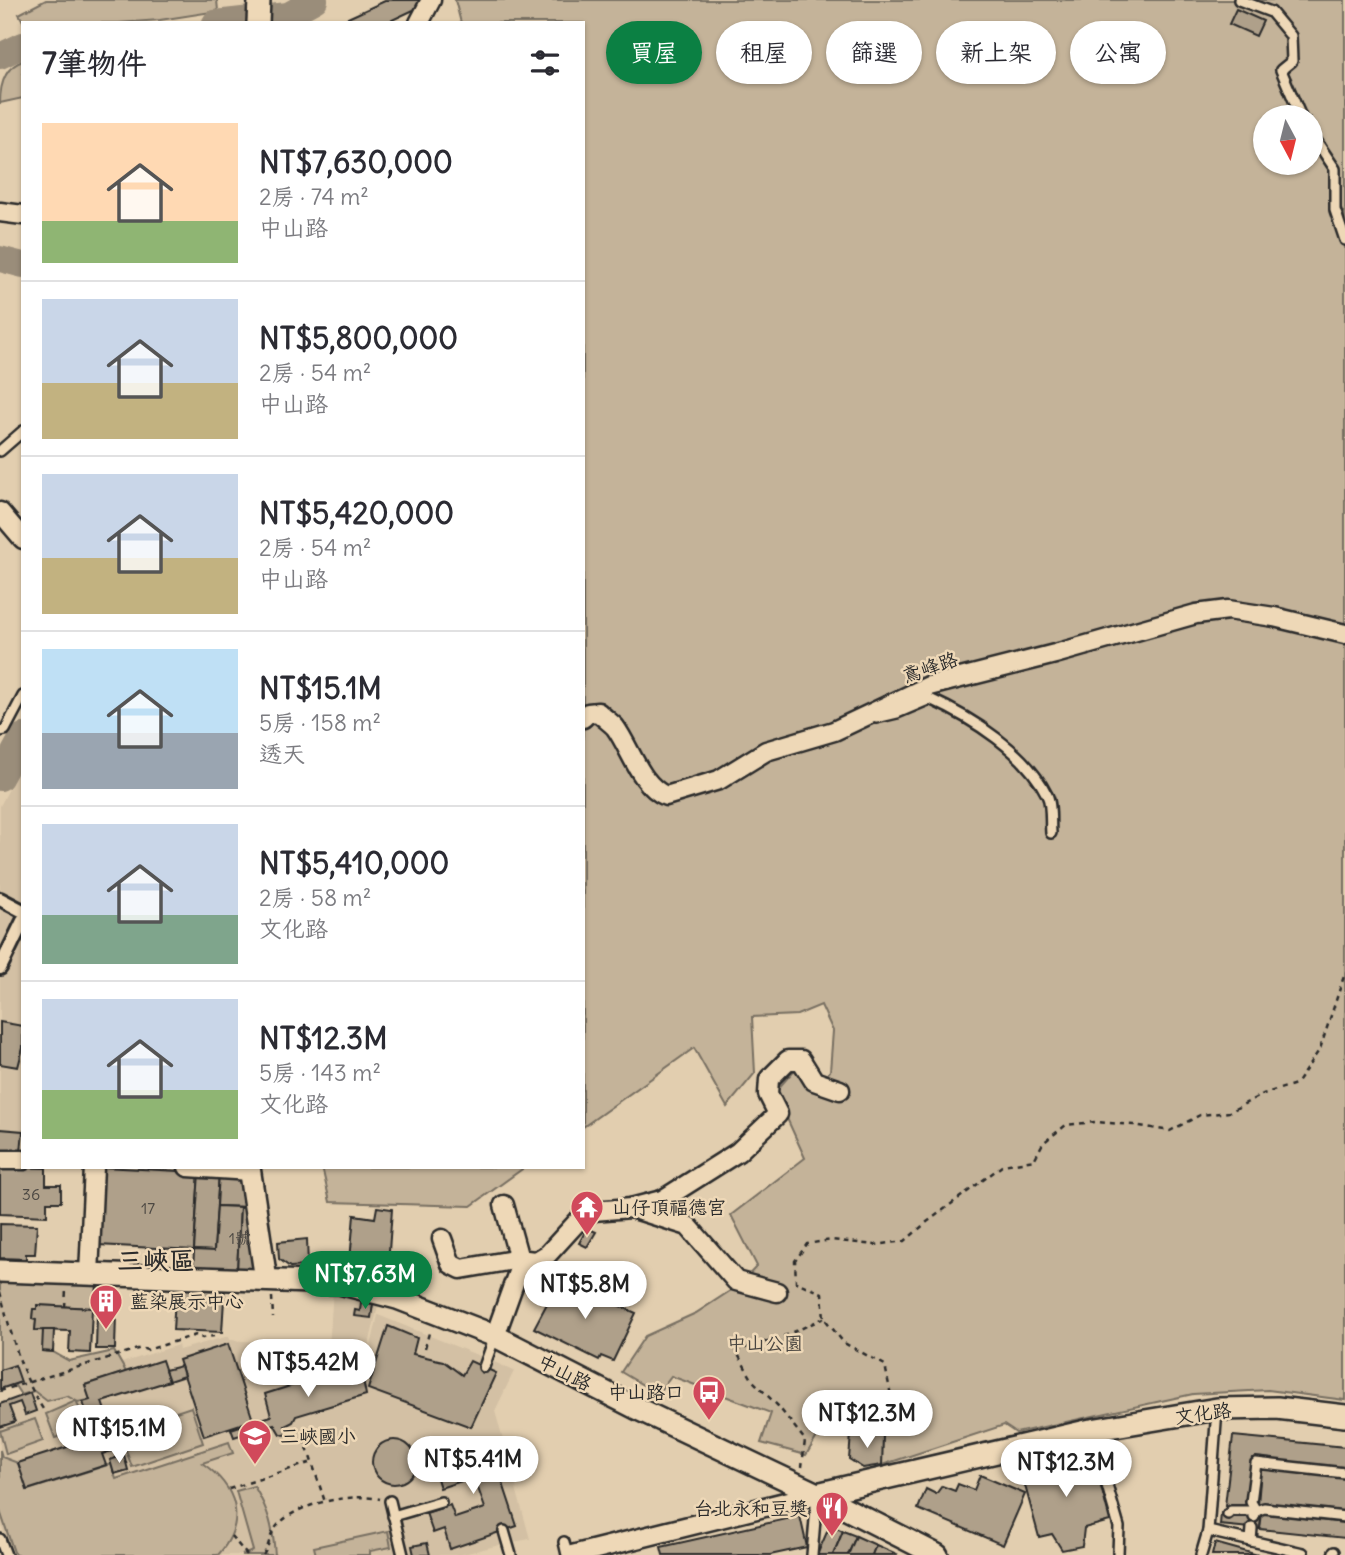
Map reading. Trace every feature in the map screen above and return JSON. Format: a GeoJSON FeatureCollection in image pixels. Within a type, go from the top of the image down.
{"type":"FeatureCollection","features":[{"type":"Feature","properties":{"kind":"street"},"geometry":{"type":"LineString","coordinates":[[258,21],[259,0]]}},
{"type":"Feature","properties":{"kind":"street"},"geometry":{"type":"LineString","coordinates":[[420,21],[432,0]]}},
{"type":"Feature","properties":{"kind":"street"},"geometry":{"type":"LineString","coordinates":[[0,212],[21,215]]}},
{"type":"Feature","properties":{"kind":"street"},"geometry":{"type":"LineString","coordinates":[[2,518],[21,537]]}},
{"type":"Feature","properties":{"kind":"street","name":"鳶峰路"},"geometry":{"type":"LineString","coordinates":[[585,716],[598,712],[614,725],[646,779],[656,791],[666,796],[719,780],[766,751],[845,725],[929,686],[1196,614],[1228,610],[1275,617],[1345,634]]}},
{"type":"Feature","properties":{"kind":"street"},"geometry":{"type":"LineString","coordinates":[[0,899],[21,910]]}},
{"type":"Feature","properties":{"kind":"street"},"geometry":{"type":"LineString","coordinates":[[0,968],[21,925]]}},
{"type":"Feature","properties":{"kind":"street"},"geometry":{"type":"LineString","coordinates":[[442,1240],[451,1264],[461,1269],[526,1260],[548,1254],[579,1220],[593,1211],[631,1208],[662,1200],[738,1152],[778,1114],[768,1094],[769,1079],[788,1060],[802,1060],[814,1081],[841,1090]]}},
{"type":"Feature","properties":{"kind":"street"},"geometry":{"type":"LineString","coordinates":[[0,1160],[21,1160]]}},
{"type":"Feature","properties":{"kind":"street"},"geometry":{"type":"LineString","coordinates":[[89,1274],[94,1169]]}},
{"type":"Feature","properties":{"kind":"street"},"geometry":{"type":"LineString","coordinates":[[249,1169],[266,1279]]}},
{"type":"Feature","properties":{"kind":"street"},"geometry":{"type":"LineString","coordinates":[[504,1205],[526,1260]]}},
{"type":"Feature","properties":{"kind":"street"},"geometry":{"type":"LineString","coordinates":[[631,1208],[688,1226],[736,1281],[777,1292]]}},
{"type":"Feature","properties":{"kind":"street"},"geometry":{"type":"LineString","coordinates":[[495,1336],[518,1272],[526,1260]]}},
{"type":"Feature","properties":{"kind":"street","name":"中山路"},"geometry":{"type":"LineString","coordinates":[[0,1271],[339,1283],[397,1298],[495,1336],[937,1555]]}},
{"type":"Feature","properties":{"kind":"street","name":"文化路"},"geometry":{"type":"LineString","coordinates":[[568,1551],[811,1491],[1091,1430],[1217,1409],[1277,1408],[1345,1416]]}},
{"type":"Feature","properties":{"kind":"lane"},"geometry":{"type":"LineString","coordinates":[[1240,0],[1271,12],[1291,36],[1292,61],[1281,70],[1296,105]]}},
{"type":"Feature","properties":{"kind":"lane"},"geometry":{"type":"LineString","coordinates":[[1323,150],[1335,169],[1335,210],[1345,240]]}},
{"type":"Feature","properties":{"kind":"lane"},"geometry":{"type":"LineString","coordinates":[[0,451],[21,434]]}},
{"type":"Feature","properties":{"kind":"lane"},"geometry":{"type":"LineString","coordinates":[[845,725],[897,713],[930,699],[960,712],[990,733],[1028,767],[1049,797],[1051,833]]}},
{"type":"Feature","properties":{"kind":"lane"},"geometry":{"type":"LineString","coordinates":[[0,731],[5,730],[21,700]]}},
{"type":"Feature","properties":{"kind":"lane"},"geometry":{"type":"LineString","coordinates":[[484,1367],[495,1336]]}},
{"type":"Feature","properties":{"kind":"lane"},"geometry":{"type":"LineString","coordinates":[[1201,1555],[1208,1531],[1217,1409]]}},
{"type":"Feature","properties":{"kind":"lane"},"geometry":{"type":"LineString","coordinates":[[1091,1430],[1119,1527],[1118,1553]]}},
{"type":"Feature","properties":{"kind":"lane"},"geometry":{"type":"LineString","coordinates":[[1255,1514],[1251,1502],[1256,1463],[1345,1473]]}},
{"type":"Feature","properties":{"kind":"lane"},"geometry":{"type":"LineString","coordinates":[[811,1491],[812,1555]]}},
{"type":"Feature","properties":{"kind":"lane"},"geometry":{"type":"LineString","coordinates":[[390,1501],[403,1555]]}},
{"type":"Feature","properties":{"kind":"lane"},"geometry":{"type":"LineString","coordinates":[[393,1516],[441,1502]]}},
{"type":"Feature","properties":{"kind":"lane"},"geometry":{"type":"LineString","coordinates":[[1228,1514],[1231,1511],[1255,1514],[1264,1508],[1345,1517]]}},
{"type":"Feature","properties":{"kind":"lane"},"geometry":{"type":"LineString","coordinates":[[1251,1541],[1252,1528]]}},
{"type":"Feature","properties":{"kind":"lane"},"geometry":{"type":"LineString","coordinates":[[1208,1531],[1226,1530],[1251,1541],[1303,1553]]}},
{"type":"Feature","properties":{"kind":"lane"},"geometry":{"type":"LineString","coordinates":[[504,1531],[511,1555]]}},
{"type":"Feature","properties":{"kind":"lane"},"geometry":{"type":"LineString","coordinates":[[0,1539],[6,1555]]}},
{"type":"Feature","properties":{"kind":"path"},"geometry":{"type":"LineString","coordinates":[[872,1424],[893,1406],[885,1365],[844,1343],[824,1318],[822,1293],[796,1282],[795,1261],[807,1244],[831,1240],[875,1245],[905,1241],[1003,1165],[1034,1160],[1043,1143],[1066,1125],[1096,1122],[1170,1132],[1200,1115],[1229,1112],[1263,1094],[1296,1084],[1320,1049],[1345,973]]}},
{"type":"Feature","properties":{"kind":"path"},"geometry":{"type":"LineString","coordinates":[[0,1292],[27,1381],[43,1409]]}},
{"type":"Feature","properties":{"kind":"path"},"geometry":{"type":"LineString","coordinates":[[65,1307],[66,1295]]}},
{"type":"Feature","properties":{"kind":"path"},"geometry":{"type":"LineString","coordinates":[[811,1491],[802,1465],[804,1440],[778,1406],[753,1381],[736,1351],[787,1335],[824,1318]]}},
{"type":"Feature","properties":{"kind":"path"},"geometry":{"type":"LineString","coordinates":[[0,1391],[141,1348],[147,1350],[196,1335],[202,1338],[214,1336]]}},
{"type":"Feature","properties":{"kind":"path"},"geometry":{"type":"LineString","coordinates":[[304,1438],[326,1502]]}},
{"type":"Feature","properties":{"kind":"path"},"geometry":{"type":"LineString","coordinates":[[229,1489],[312,1462]]}},
{"type":"Feature","properties":{"kind":"path"},"geometry":{"type":"LineString","coordinates":[[263,1555],[275,1530],[290,1514],[326,1502],[363,1495],[390,1501]]}},
{"type":"Feature","properties":{"kind":"path"},"geometry":{"type":"LineString","coordinates":[[231,1536],[247,1555]]}},
{"type":"Feature","properties":{"kind":"shaded area"},"geometry":{"type":"Polygon","coordinates":[[[21,766],[21,1155],[0,1154],[0,806],[21,766]]]}},
{"type":"Feature","properties":{"kind":"shaded area","name":"三峽國小"},"geometry":{"type":"Polygon","coordinates":[[[333,1290],[379,1301],[368,1350],[358,1350],[370,1351],[378,1315],[482,1357],[480,1365],[488,1369],[492,1361],[514,1371],[495,1411],[530,1539],[513,1542],[509,1529],[500,1532],[503,1544],[460,1555],[11,1555],[0,1520],[0,1402],[178,1345],[179,1350],[229,1336],[230,1340],[329,1347],[333,1290]]]}},
{"type":"Feature","properties":{"kind":"green space"},"geometry":{"type":"Polygon","coordinates":[[[46,0],[217,0],[218,11],[146,21],[23,21],[19,14],[46,0]]]}},
{"type":"Feature","properties":{"kind":"green space","name":"中山公園"},"geometry":{"type":"Polygon","coordinates":[[[455,0],[1345,0],[1345,1400],[1268,1390],[1193,1394],[1016,1433],[1004,1425],[882,1465],[883,1420],[826,1422],[806,1455],[761,1443],[771,1413],[671,1376],[661,1389],[643,1385],[621,1372],[645,1336],[696,1313],[739,1285],[757,1266],[731,1215],[805,1158],[775,1092],[797,1067],[814,1089],[830,1071],[833,1031],[821,1005],[797,1015],[752,1017],[755,1073],[727,1107],[694,1048],[585,1126],[585,21],[460,21],[455,0]]]}},
{"type":"Feature","properties":{"kind":"green space"},"geometry":{"type":"Polygon","coordinates":[[[21,62],[21,98],[0,103],[4,78],[21,62]]]}},
{"type":"Feature","properties":{"kind":"green space"},"geometry":{"type":"Polygon","coordinates":[[[322,1169],[522,1169],[471,1206],[330,1202],[322,1169]]]}},
{"type":"Feature","properties":{"kind":"green space"},"geometry":{"type":"Polygon","coordinates":[[[0,1282],[97,1285],[96,1308],[37,1305],[32,1319],[36,1320],[35,1329],[43,1330],[43,1351],[53,1352],[69,1361],[114,1351],[126,1372],[85,1385],[90,1400],[77,1402],[86,1428],[55,1438],[46,1414],[76,1401],[67,1396],[47,1401],[34,1391],[21,1395],[7,1373],[0,1374],[0,1282]]]}},
{"type":"Feature","properties":{"kind":"green space"},"geometry":{"type":"Polygon","coordinates":[[[191,1407],[203,1443],[132,1467],[119,1431],[191,1407]]]}},
{"type":"Feature","properties":{"kind":"green space"},"geometry":{"type":"Polygon","coordinates":[[[35,1419],[43,1441],[6,1454],[0,1431],[35,1419]]]}},
{"type":"Feature","properties":{"kind":"green space"},"geometry":{"type":"Polygon","coordinates":[[[229,1442],[233,1453],[202,1463],[223,1483],[234,1505],[233,1530],[218,1555],[15,1555],[0,1511],[0,1450],[2,1457],[18,1463],[28,1490],[111,1464],[116,1479],[229,1442]]]}},
{"type":"Feature","properties":{"kind":"green space"},"geometry":{"type":"Polygon","coordinates":[[[254,1486],[269,1519],[275,1555],[242,1555],[253,1551],[236,1491],[254,1486]]]}},
{"type":"Feature","properties":{"kind":"green space"},"geometry":{"type":"Polygon","coordinates":[[[388,1531],[391,1547],[370,1551],[370,1555],[316,1555],[314,1547],[388,1531]]]}},
{"type":"Feature","properties":{"kind":"building"},"geometry":{"type":"Polygon","coordinates":[[[387,0],[419,0],[422,6],[390,21],[341,21],[387,0]]]}},
{"type":"Feature","properties":{"kind":"building"},"geometry":{"type":"Polygon","coordinates":[[[1236,9],[1263,21],[1256,36],[1229,24],[1236,9]]]}},
{"type":"Feature","properties":{"kind":"building"},"geometry":{"type":"Polygon","coordinates":[[[0,1022],[21,1026],[21,1056],[18,1067],[0,1064],[0,1022]]]}},
{"type":"Feature","properties":{"kind":"building"},"geometry":{"type":"Polygon","coordinates":[[[0,1129],[21,1131],[21,1152],[0,1152],[0,1129]]]}},
{"type":"Feature","properties":{"kind":"building"},"geometry":{"type":"Polygon","coordinates":[[[0,1167],[46,1169],[46,1185],[61,1185],[61,1202],[47,1202],[47,1216],[0,1214],[0,1167]]]}},
{"type":"Feature","properties":{"kind":"building"},"geometry":{"type":"Polygon","coordinates":[[[103,1169],[199,1172],[194,1250],[98,1245],[103,1169]]]}},
{"type":"Feature","properties":{"kind":"building"},"geometry":{"type":"Polygon","coordinates":[[[199,1172],[219,1173],[214,1251],[194,1250],[199,1172]]]}},
{"type":"Feature","properties":{"kind":"building"},"geometry":{"type":"Polygon","coordinates":[[[219,1173],[234,1174],[248,1185],[251,1207],[217,1206],[219,1173]]]}},
{"type":"Feature","properties":{"kind":"building"},"geometry":{"type":"Polygon","coordinates":[[[217,1206],[240,1207],[237,1273],[193,1271],[194,1250],[214,1251],[217,1206]]]}},
{"type":"Feature","properties":{"kind":"building"},"geometry":{"type":"Polygon","coordinates":[[[240,1207],[251,1207],[260,1262],[249,1273],[237,1273],[240,1207]]]}},
{"type":"Feature","properties":{"kind":"building"},"geometry":{"type":"Polygon","coordinates":[[[377,1207],[392,1209],[387,1279],[349,1272],[354,1215],[375,1218],[377,1207]]]}},
{"type":"Feature","properties":{"kind":"building"},"geometry":{"type":"Polygon","coordinates":[[[0,1224],[37,1225],[35,1254],[26,1254],[26,1259],[0,1258],[0,1224]]]}},
{"type":"Feature","properties":{"kind":"building","name":"山仔頂福德宮"},"geometry":{"type":"Polygon","coordinates":[[[587,1228],[596,1232],[587,1247],[579,1243],[587,1228]]]}},
{"type":"Feature","properties":{"kind":"building"},"geometry":{"type":"Polygon","coordinates":[[[307,1239],[308,1266],[290,1267],[279,1259],[278,1242],[307,1239]]]}},
{"type":"Feature","properties":{"kind":"building"},"geometry":{"type":"Polygon","coordinates":[[[560,1279],[636,1313],[613,1361],[601,1356],[599,1360],[534,1328],[560,1279]]]}},
{"type":"Feature","properties":{"kind":"building"},"geometry":{"type":"Polygon","coordinates":[[[176,1281],[225,1283],[222,1332],[173,1330],[176,1281]]]}},
{"type":"Feature","properties":{"kind":"building"},"geometry":{"type":"Polygon","coordinates":[[[97,1285],[114,1286],[112,1313],[95,1313],[97,1285]]]}},
{"type":"Feature","properties":{"kind":"building"},"geometry":{"type":"Polygon","coordinates":[[[361,1302],[373,1304],[371,1318],[354,1316],[355,1310],[360,1311],[361,1302]]]}},
{"type":"Feature","properties":{"kind":"building"},"geometry":{"type":"Polygon","coordinates":[[[37,1305],[92,1308],[90,1353],[69,1352],[70,1331],[35,1330],[36,1320],[32,1319],[33,1309],[37,1309],[37,1305]]]}},
{"type":"Feature","properties":{"kind":"building","name":"藍染展示中心"},"geometry":{"type":"Polygon","coordinates":[[[97,1313],[116,1314],[115,1349],[96,1349],[97,1313]]]}},
{"type":"Feature","properties":{"kind":"building"},"geometry":{"type":"Polygon","coordinates":[[[388,1326],[417,1338],[413,1354],[443,1361],[462,1375],[470,1361],[496,1373],[471,1427],[368,1389],[388,1326]]]}},
{"type":"Feature","properties":{"kind":"building"},"geometry":{"type":"Polygon","coordinates":[[[43,1330],[54,1330],[53,1352],[42,1351],[43,1330]]]}},
{"type":"Feature","properties":{"kind":"building"},"geometry":{"type":"Polygon","coordinates":[[[228,1344],[253,1420],[204,1436],[179,1360],[228,1344]]]}},
{"type":"Feature","properties":{"kind":"building"},"geometry":{"type":"Polygon","coordinates":[[[162,1360],[169,1381],[102,1402],[118,1449],[102,1454],[106,1465],[27,1490],[18,1463],[95,1438],[83,1402],[90,1400],[85,1385],[162,1360]]]}},
{"type":"Feature","properties":{"kind":"building"},"geometry":{"type":"Polygon","coordinates":[[[360,1364],[366,1395],[296,1416],[293,1422],[285,1426],[288,1432],[285,1435],[280,1434],[274,1424],[234,1437],[231,1429],[271,1416],[265,1394],[360,1364]]]}},
{"type":"Feature","properties":{"kind":"building"},"geometry":{"type":"Polygon","coordinates":[[[15,1365],[21,1382],[0,1389],[0,1370],[15,1365]]]}},
{"type":"Feature","properties":{"kind":"building"},"geometry":{"type":"Polygon","coordinates":[[[181,1366],[184,1376],[169,1381],[165,1370],[181,1366]]]}},
{"type":"Feature","properties":{"kind":"building"},"geometry":{"type":"Polygon","coordinates":[[[30,1393],[36,1411],[25,1415],[20,1402],[9,1406],[15,1422],[0,1427],[0,1404],[30,1393]]]}},
{"type":"Feature","properties":{"kind":"building"},"geometry":{"type":"Polygon","coordinates":[[[851,1434],[883,1435],[882,1465],[863,1468],[849,1459],[851,1434]]]}},
{"type":"Feature","properties":{"kind":"building"},"geometry":{"type":"Polygon","coordinates":[[[1233,1436],[1345,1447],[1345,1470],[1252,1458],[1246,1508],[1225,1506],[1233,1436]]]}},
{"type":"Feature","properties":{"kind":"building"},"geometry":{"type":"Polygon","coordinates":[[[394,1440],[403,1441],[410,1446],[415,1453],[415,1471],[410,1478],[403,1483],[394,1484],[385,1483],[378,1478],[373,1471],[372,1462],[373,1453],[378,1446],[385,1441],[394,1440]]]}},
{"type":"Feature","properties":{"kind":"building"},"geometry":{"type":"Polygon","coordinates":[[[489,1441],[517,1526],[450,1549],[444,1529],[433,1533],[426,1513],[450,1505],[455,1518],[485,1508],[474,1477],[440,1488],[431,1460],[489,1441]]]}},
{"type":"Feature","properties":{"kind":"building"},"geometry":{"type":"Polygon","coordinates":[[[1092,1452],[1110,1521],[1084,1528],[1082,1546],[1062,1550],[1052,1534],[1039,1537],[1021,1471],[1092,1452]]]}},
{"type":"Feature","properties":{"kind":"building"},"geometry":{"type":"Polygon","coordinates":[[[124,1455],[128,1470],[114,1474],[110,1460],[124,1455]]]}},
{"type":"Feature","properties":{"kind":"building"},"geometry":{"type":"Polygon","coordinates":[[[1261,1469],[1345,1477],[1345,1512],[1258,1504],[1261,1469]]]}},
{"type":"Feature","properties":{"kind":"building"},"geometry":{"type":"Polygon","coordinates":[[[980,1475],[1025,1494],[1003,1545],[918,1509],[926,1489],[936,1494],[942,1486],[955,1491],[958,1484],[974,1490],[980,1475]]]}},
{"type":"Feature","properties":{"kind":"building"},"geometry":{"type":"Polygon","coordinates":[[[1221,1513],[1261,1518],[1260,1529],[1220,1525],[1221,1513]]]}},
{"type":"Feature","properties":{"kind":"building"},"geometry":{"type":"Polygon","coordinates":[[[1262,1513],[1345,1523],[1345,1538],[1260,1529],[1262,1513]]]}},
{"type":"Feature","properties":{"kind":"building"},"geometry":{"type":"Polygon","coordinates":[[[800,1516],[807,1547],[770,1555],[663,1555],[661,1547],[800,1516]]]}},
{"type":"Feature","properties":{"kind":"building"},"geometry":{"type":"Polygon","coordinates":[[[830,1525],[843,1531],[833,1555],[817,1555],[830,1525]]]}},
{"type":"Feature","properties":{"kind":"building"},"geometry":{"type":"Polygon","coordinates":[[[843,1531],[856,1536],[848,1555],[833,1555],[843,1531]]]}},
{"type":"Feature","properties":{"kind":"building"},"geometry":{"type":"Polygon","coordinates":[[[856,1536],[876,1545],[872,1555],[848,1555],[856,1536]]]}},
{"type":"Feature","properties":{"kind":"building"},"geometry":{"type":"Polygon","coordinates":[[[427,1543],[430,1555],[414,1555],[412,1546],[427,1543]]]}},
{"type":"Feature","properties":{"kind":"building"},"geometry":{"type":"Polygon","coordinates":[[[1215,1543],[1258,1555],[1212,1555],[1215,1543]]]}},
{"type":"Feature","properties":{"kind":"building"},"geometry":{"type":"Polygon","coordinates":[[[876,1545],[897,1554],[872,1555],[876,1545]]]}},
{"type":"Feature","properties":{"kind":"waterway"},"geometry":{"type":"LineString","coordinates":[[233,21],[288,15],[315,0]]}},
{"type":"Feature","properties":{"kind":"waterway"},"geometry":{"type":"LineString","coordinates":[[0,56],[21,46]]}},
{"type":"Feature","properties":{"kind":"waterway"},"geometry":{"type":"LineString","coordinates":[[0,259],[21,264]]}},
{"type":"Feature","properties":{"kind":"waterway"},"geometry":{"type":"LineString","coordinates":[[0,778],[21,740]]}},
{"type":"Feature","properties":{"kind":"place","name":"山仔頂福德宮"},"geometry":{"type":"Point","coordinates":[587,1237]}},
{"type":"Feature","properties":{"kind":"place","name":"藍染展示中心"},"geometry":{"type":"Point","coordinates":[106,1331]}},
{"type":"Feature","properties":{"kind":"place","name":"中山路口"},"geometry":{"type":"Point","coordinates":[709,1422]}},
{"type":"Feature","properties":{"kind":"place","name":"三峽國小"},"geometry":{"type":"Point","coordinates":[255,1466]}},
{"type":"Feature","properties":{"kind":"place","name":"台北永和豆獎"},"geometry":{"type":"Point","coordinates":[832,1538]}},
{"type":"Feature","properties":{"kind":"district","name":"三峽區"},"geometry":{"type":"Point","coordinates":[156,1260]}}]}
